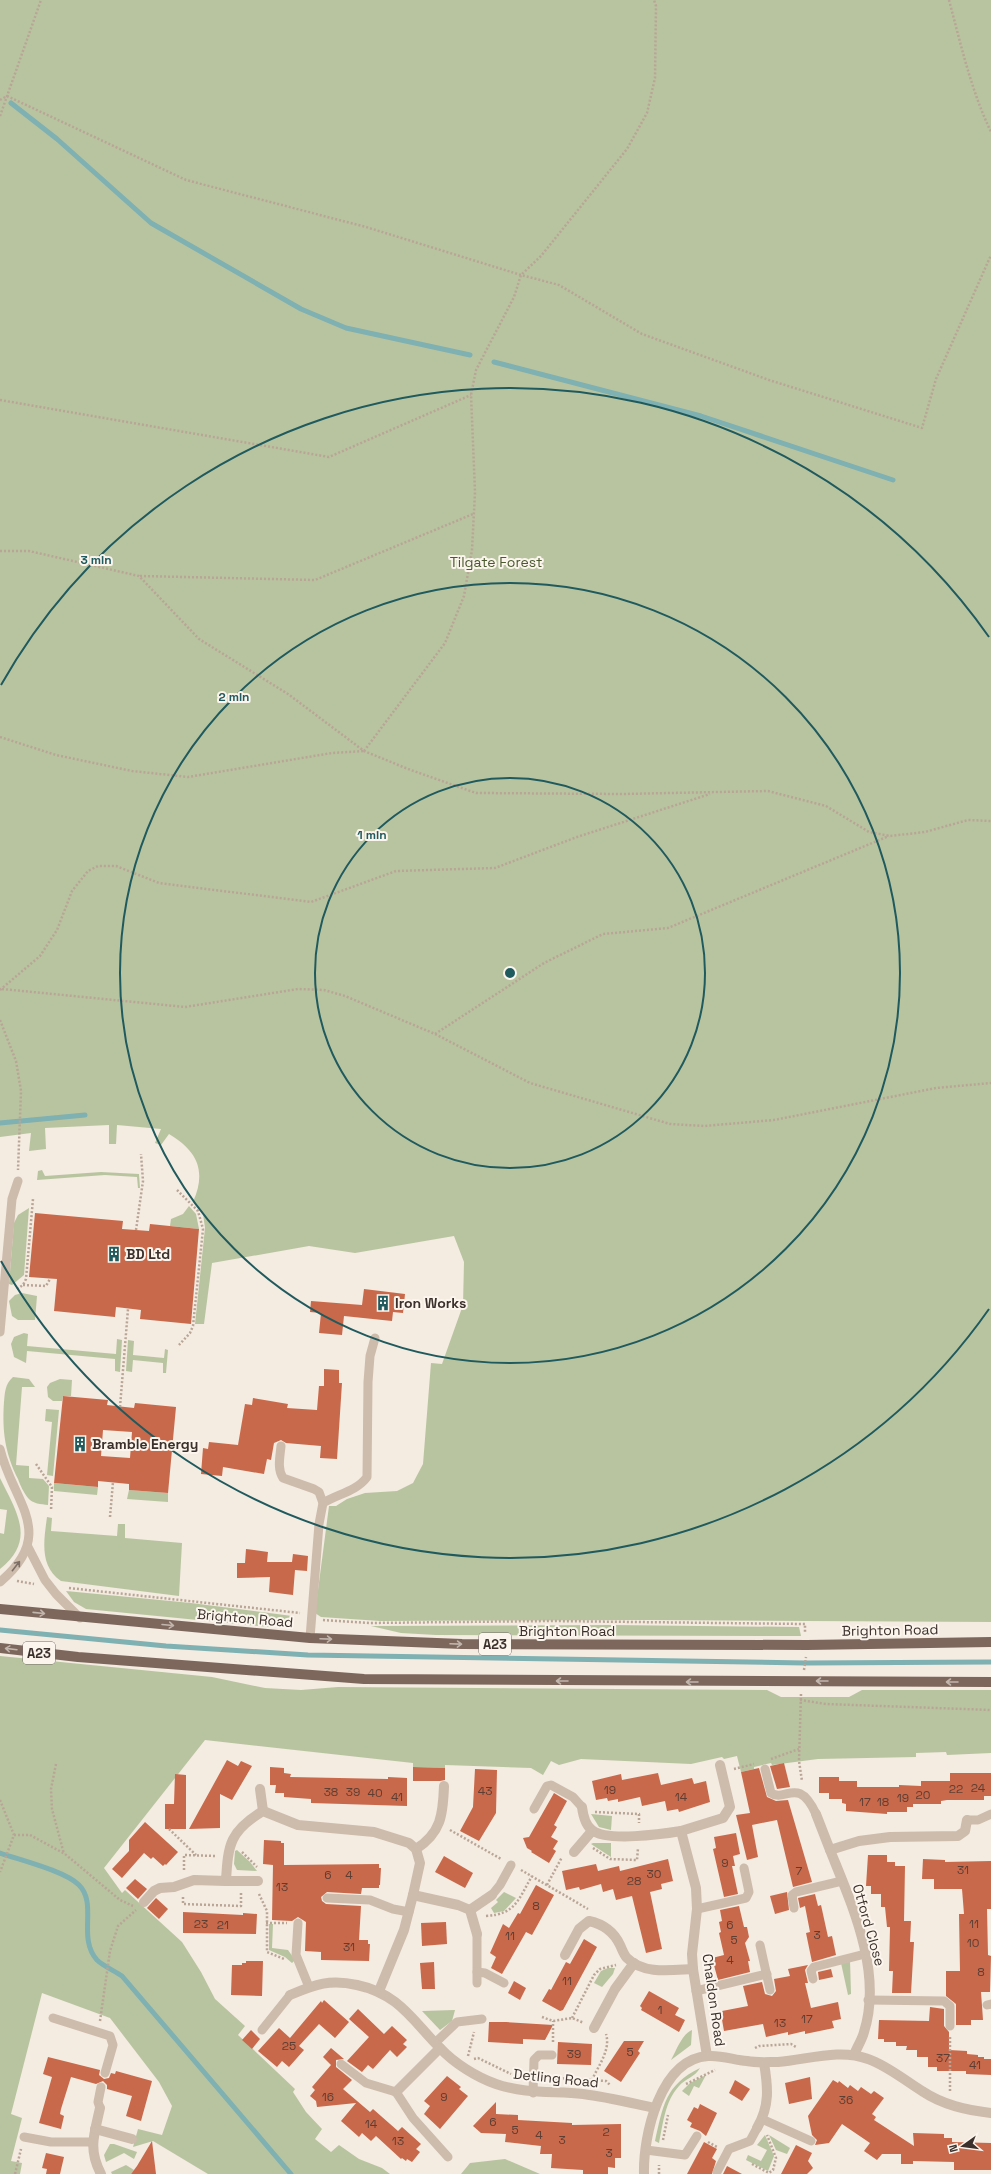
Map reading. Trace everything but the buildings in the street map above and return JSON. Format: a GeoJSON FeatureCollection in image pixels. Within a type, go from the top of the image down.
{"type":"FeatureCollection","features":[{"type":"Feature","properties":{"kind":"main road","name":"Brighton Road"},"geometry":{"type":"LineString","coordinates":[[0,1610],[310,1638],[462,1644],[676,1646],[991,1642]]}},
{"type":"Feature","properties":{"kind":"main road","name":"A23"},"geometry":{"type":"LineString","coordinates":[[0,1648],[86,1658],[364,1679],[991,1682]]}},
{"type":"Feature","properties":{"kind":"street"},"geometry":{"type":"LineString","coordinates":[[582,1808],[587,1823],[592,1830],[602,1835],[630,1836],[681,1831],[723,1818],[727,1815],[730,1807],[720,1765]]}},
{"type":"Feature","properties":{"kind":"street"},"geometry":{"type":"LineString","coordinates":[[416,1849],[426,1842],[439,1824],[443,1810],[444,1786]]}},
{"type":"Feature","properties":{"kind":"street"},"geometry":{"type":"LineString","coordinates":[[260,1789],[263,1811]]}},
{"type":"Feature","properties":{"kind":"street"},"geometry":{"type":"LineString","coordinates":[[263,1811],[298,1825],[374,1832],[404,1841],[416,1849],[420,1863],[413,1895],[396,1951],[379,1991]]}},
{"type":"Feature","properties":{"kind":"street"},"geometry":{"type":"LineString","coordinates":[[226,1881],[228,1848],[232,1840],[252,1818],[263,1811]]}},
{"type":"Feature","properties":{"kind":"street","name":"Otford Close"},"geometry":{"type":"LineString","coordinates":[[816,1814],[842,1880],[868,1968],[868,2000],[864,2033],[854,2055]]}},
{"type":"Feature","properties":{"kind":"street"},"geometry":{"type":"LineString","coordinates":[[830,1850],[859,1841],[890,1837],[958,1836],[965,1831],[967,1820]]}},
{"type":"Feature","properties":{"kind":"street"},"geometry":{"type":"LineString","coordinates":[[574,1852],[592,1830]]}},
{"type":"Feature","properties":{"kind":"street","name":"Chaldon Road"},"geometry":{"type":"LineString","coordinates":[[681,1831],[696,1888],[697,1909],[692,1954],[696,1991],[707,2056]]}},
{"type":"Feature","properties":{"kind":"street"},"geometry":{"type":"LineString","coordinates":[[144,1902],[160,1888],[174,1887],[194,1880],[258,1881]]}},
{"type":"Feature","properties":{"kind":"street"},"geometry":{"type":"LineString","coordinates":[[413,1895],[458,1905],[472,1914],[476,1934]]}},
{"type":"Feature","properties":{"kind":"street"},"geometry":{"type":"LineString","coordinates":[[472,1914],[492,1895]]}},
{"type":"Feature","properties":{"kind":"street"},"geometry":{"type":"LineString","coordinates":[[564,1955],[579,1929],[589,1921],[611,1932],[630,1960],[653,1970],[693,1969]]}},
{"type":"Feature","properties":{"kind":"street"},"geometry":{"type":"LineString","coordinates":[[594,2028],[630,1960]]}},
{"type":"Feature","properties":{"kind":"street","name":"Detling Road"},"geometry":{"type":"LineString","coordinates":[[290,1995],[309,1986],[338,1981],[379,1991],[392,1998],[404,2008],[438,2046],[483,2078],[506,2087],[533,2093],[582,2094],[655,2108]]}},
{"type":"Feature","properties":{"kind":"street"},"geometry":{"type":"LineString","coordinates":[[396,2092],[438,2046]]}},
{"type":"Feature","properties":{"kind":"street"},"geometry":{"type":"LineString","coordinates":[[644,2174],[646,2150],[655,2108],[663,2089],[674,2076],[691,2062],[707,2056],[764,2062],[815,2056],[854,2055],[881,2065],[923,2092],[946,2104],[973,2111],[991,2113]]}},
{"type":"Feature","properties":{"kind":"street"},"geometry":{"type":"LineString","coordinates":[[757,2128],[766,2113],[768,2094],[764,2062]]}},
{"type":"Feature","properties":{"kind":"street"},"geometry":{"type":"LineString","coordinates":[[100,2108],[92,2142],[94,2159],[101,2174]]}},
{"type":"Feature","properties":{"kind":"street"},"geometry":{"type":"LineString","coordinates":[[95,2128],[132,2139]]}},
{"type":"Feature","properties":{"kind":"lane"},"geometry":{"type":"LineString","coordinates":[[0,1332],[12,1199],[18,1181]]}},
{"type":"Feature","properties":{"kind":"lane"},"geometry":{"type":"LineString","coordinates":[[322,1503],[350,1491],[362,1484],[367,1477],[368,1382],[370,1356],[375,1338]]}},
{"type":"Feature","properties":{"kind":"lane"},"geometry":{"type":"LineString","coordinates":[[281,1446],[279,1466],[280,1473],[283,1478],[314,1488],[319,1492],[322,1503],[310,1638]]}},
{"type":"Feature","properties":{"kind":"lane"},"geometry":{"type":"LineString","coordinates":[[0,1449],[10,1479],[24,1506],[29,1533],[28,1546],[17,1566],[2,1580]]}},
{"type":"Feature","properties":{"kind":"lane"},"geometry":{"type":"LineString","coordinates":[[28,1546],[49,1586],[80,1618]]}},
{"type":"Feature","properties":{"kind":"lane"},"geometry":{"type":"LineString","coordinates":[[765,1769],[773,1794],[788,1792],[800,1793],[808,1799],[816,1814]]}},
{"type":"Feature","properties":{"kind":"lane"},"geometry":{"type":"LineString","coordinates":[[534,1809],[548,1786],[551,1785],[573,1797],[582,1808]]}},
{"type":"Feature","properties":{"kind":"lane"},"geometry":{"type":"LineString","coordinates":[[967,1820],[978,1820],[991,1814]]}},
{"type":"Feature","properties":{"kind":"lane"},"geometry":{"type":"LineString","coordinates":[[492,1895],[500,1885],[511,1864]]}},
{"type":"Feature","properties":{"kind":"lane"},"geometry":{"type":"LineString","coordinates":[[697,1909],[746,1898],[749,1892],[744,1868]]}},
{"type":"Feature","properties":{"kind":"lane"},"geometry":{"type":"LineString","coordinates":[[794,1908],[792,1895],[796,1892],[842,1880]]}},
{"type":"Feature","properties":{"kind":"lane"},"geometry":{"type":"LineString","coordinates":[[327,1898],[370,1900],[393,1909],[408,1912]]}},
{"type":"Feature","properties":{"kind":"lane"},"geometry":{"type":"LineString","coordinates":[[298,1923],[296,1955],[309,1986]]}},
{"type":"Feature","properties":{"kind":"lane"},"geometry":{"type":"LineString","coordinates":[[476,1934],[477,1982]]}},
{"type":"Feature","properties":{"kind":"lane"},"geometry":{"type":"LineString","coordinates":[[760,1945],[770,1990]]}},
{"type":"Feature","properties":{"kind":"lane"},"geometry":{"type":"LineString","coordinates":[[813,1979],[811,1971],[814,1966],[865,1954]]}},
{"type":"Feature","properties":{"kind":"lane"},"geometry":{"type":"LineString","coordinates":[[477,1972],[485,1973],[504,1983]]}},
{"type":"Feature","properties":{"kind":"lane"},"geometry":{"type":"LineString","coordinates":[[696,1991],[767,1974]]}},
{"type":"Feature","properties":{"kind":"lane"},"geometry":{"type":"LineString","coordinates":[[262,2030],[290,1995]]}},
{"type":"Feature","properties":{"kind":"lane"},"geometry":{"type":"LineString","coordinates":[[868,2000],[944,2000],[950,2006],[950,2030]]}},
{"type":"Feature","properties":{"kind":"lane"},"geometry":{"type":"LineString","coordinates":[[53,2018],[106,2033],[112,2040],[112,2050],[105,2074]]}},
{"type":"Feature","properties":{"kind":"lane"},"geometry":{"type":"LineString","coordinates":[[438,2046],[457,2022],[478,2019]]}},
{"type":"Feature","properties":{"kind":"lane"},"geometry":{"type":"LineString","coordinates":[[533,2093],[534,2060],[540,2055],[552,2055]]}},
{"type":"Feature","properties":{"kind":"lane"},"geometry":{"type":"LineString","coordinates":[[341,2064],[366,2083],[396,2092],[413,2118],[448,2157]]}},
{"type":"Feature","properties":{"kind":"lane"},"geometry":{"type":"LineString","coordinates":[[100,2108],[98,2102],[101,2087]]}},
{"type":"Feature","properties":{"kind":"lane"},"geometry":{"type":"LineString","coordinates":[[762,2119],[811,2142]]}},
{"type":"Feature","properties":{"kind":"lane"},"geometry":{"type":"LineString","coordinates":[[717,2172],[729,2148],[750,2142],[757,2128]]}},
{"type":"Feature","properties":{"kind":"lane"},"geometry":{"type":"LineString","coordinates":[[646,2150],[685,2155],[697,2136]]}},
{"type":"Feature","properties":{"kind":"lane"},"geometry":{"type":"LineString","coordinates":[[24,2137],[51,2142],[92,2142]]}},
{"type":"Feature","properties":{"kind":"path"},"geometry":{"type":"LineString","coordinates":[[0,116],[41,0]]}},
{"type":"Feature","properties":{"kind":"path"},"geometry":{"type":"LineString","coordinates":[[0,737],[56,755],[132,772],[188,777],[332,753],[364,751],[445,643],[464,596],[472,550],[474,514],[475,492],[472,395],[476,370],[514,297],[521,275],[541,256],[627,149],[647,113],[655,78],[656,6],[654,0]]}},
{"type":"Feature","properties":{"kind":"path"},"geometry":{"type":"LineString","coordinates":[[949,0],[964,57],[982,113],[991,132]]}},
{"type":"Feature","properties":{"kind":"path"},"geometry":{"type":"LineString","coordinates":[[0,100],[7,96]]}},
{"type":"Feature","properties":{"kind":"path"},"geometry":{"type":"LineString","coordinates":[[7,96],[186,180],[366,227],[521,275],[560,285],[642,334],[769,380],[922,428],[936,379],[991,255]]}},
{"type":"Feature","properties":{"kind":"path"},"geometry":{"type":"LineString","coordinates":[[0,400],[329,456],[472,395]]}},
{"type":"Feature","properties":{"kind":"path"},"geometry":{"type":"LineString","coordinates":[[0,551],[29,551],[139,576],[315,580],[474,514]]}},
{"type":"Feature","properties":{"kind":"path"},"geometry":{"type":"LineString","coordinates":[[139,576],[199,639],[288,694],[364,751],[408,769],[476,793],[768,791],[808,800],[826,806],[868,832],[890,836]]}},
{"type":"Feature","properties":{"kind":"path"},"geometry":{"type":"LineString","coordinates":[[1,990],[40,956],[57,930],[72,891],[88,871],[98,866],[116,866],[159,882],[311,902],[396,871],[495,868],[577,837],[714,792]]}},
{"type":"Feature","properties":{"kind":"path"},"geometry":{"type":"LineString","coordinates":[[435,1034],[544,963],[603,934],[668,928],[890,836],[925,832],[968,820],[991,821]]}},
{"type":"Feature","properties":{"kind":"path"},"geometry":{"type":"LineString","coordinates":[[1,990],[185,1007],[298,989],[324,990],[345,996],[435,1034],[530,1083],[670,1124],[704,1126],[774,1120],[936,1088],[991,1083]]}},
{"type":"Feature","properties":{"kind":"path"},"geometry":{"type":"LineString","coordinates":[[0,1020],[16,1061],[21,1091],[21,1128],[18,1181]]}},
{"type":"Feature","properties":{"kind":"path"},"geometry":{"type":"LineString","coordinates":[[136,1230],[143,1182],[141,1154]]}},
{"type":"Feature","properties":{"kind":"path"},"geometry":{"type":"LineString","coordinates":[[177,1190],[198,1211],[203,1229],[193,1326],[190,1333],[179,1345]]}},
{"type":"Feature","properties":{"kind":"path"},"geometry":{"type":"LineString","coordinates":[[23,1285],[26,1279],[33,1199]]}},
{"type":"Feature","properties":{"kind":"path"},"geometry":{"type":"LineString","coordinates":[[4,1293],[23,1285],[46,1286],[50,1278]]}},
{"type":"Feature","properties":{"kind":"path"},"geometry":{"type":"LineString","coordinates":[[120,1407],[128,1308]]}},
{"type":"Feature","properties":{"kind":"path"},"geometry":{"type":"LineString","coordinates":[[36,1464],[50,1483],[51,1511]]}},
{"type":"Feature","properties":{"kind":"path"},"geometry":{"type":"LineString","coordinates":[[110,1517],[113,1482]]}},
{"type":"Feature","properties":{"kind":"path"},"geometry":{"type":"LineString","coordinates":[[2,1580],[302,1613],[311,1619],[369,1623],[552,1621],[805,1624],[806,1636]]}},
{"type":"Feature","properties":{"kind":"path"},"geometry":{"type":"LineString","coordinates":[[804,1672],[806,1655]]}},
{"type":"Feature","properties":{"kind":"path"},"geometry":{"type":"LineString","coordinates":[[800,1793],[802,1783],[799,1761],[800,1700],[826,1704],[991,1710]]}},
{"type":"Feature","properties":{"kind":"path"},"geometry":{"type":"LineString","coordinates":[[56,1764],[51,1789],[52,1810],[65,1854]]}},
{"type":"Feature","properties":{"kind":"path"},"geometry":{"type":"LineString","coordinates":[[0,1800],[14,1834],[1,1871]]}},
{"type":"Feature","properties":{"kind":"path"},"geometry":{"type":"LineString","coordinates":[[439,1824],[588,1909],[593,1915],[595,1923]]}},
{"type":"Feature","properties":{"kind":"path"},"geometry":{"type":"LineString","coordinates":[[169,1829],[196,1855]]}},
{"type":"Feature","properties":{"kind":"path"},"geometry":{"type":"LineString","coordinates":[[14,1834],[30,1835],[65,1854],[120,1900],[130,1905],[139,1907],[118,1926],[110,1951],[99,2031]]}},
{"type":"Feature","properties":{"kind":"path"},"geometry":{"type":"LineString","coordinates":[[472,1914],[505,1914],[520,1897],[532,1876]]}},
{"type":"Feature","properties":{"kind":"path"},"geometry":{"type":"LineString","coordinates":[[258,1893],[266,1906],[267,1952],[282,1958],[292,1967],[299,1964]]}},
{"type":"Feature","properties":{"kind":"path"},"geometry":{"type":"LineString","coordinates":[[266,1923],[298,1923]]}},
{"type":"Feature","properties":{"kind":"path"},"geometry":{"type":"LineString","coordinates":[[572,2018],[594,1975],[600,1969],[615,1966],[630,1960]]}},
{"type":"Feature","properties":{"kind":"path"},"geometry":{"type":"LineString","coordinates":[[478,2019],[467,2060],[478,2058],[509,2072],[514,2077]]}},
{"type":"Feature","properties":{"kind":"path"},"geometry":{"type":"LineString","coordinates":[[552,2055],[553,2021]]}},
{"type":"Feature","properties":{"kind":"path"},"geometry":{"type":"LineString","coordinates":[[946,2104],[950,2092],[950,2030]]}},
{"type":"Feature","properties":{"kind":"path"},"geometry":{"type":"LineString","coordinates":[[683,2086],[698,2076],[737,2059],[759,2046],[791,2044],[815,2056]]}},
{"type":"Feature","properties":{"kind":"path"},"geometry":{"type":"LineString","coordinates":[[659,2174],[661,2151],[669,2111]]}},
{"type":"Feature","properties":{"kind":"path"},"geometry":{"type":"LineString","coordinates":[[752,2164],[766,2172],[773,2170],[776,2158],[767,2135]]}},
{"type":"Feature","properties":{"kind":"path"},"geometry":{"type":"LineString","coordinates":[[15,2174],[24,2137]]}},
{"type":"Feature","properties":{"kind":"path"},"geometry":{"type":"LineString","coordinates":[[712,2144],[718,2147]]}},
{"type":"Feature","properties":{"kind":"green space","name":"Tilgate Forest"},"geometry":{"type":"Polygon","coordinates":[[[0,0],[991,0],[991,1622],[647,1620],[380,1621],[321,1617],[315,1613],[329,1506],[336,1506],[347,1499],[365,1493],[397,1491],[413,1483],[423,1464],[431,1363],[442,1364],[463,1305],[464,1262],[454,1236],[355,1253],[309,1246],[212,1263],[204,1324],[195,1324],[205,1228],[203,1214],[193,1202],[199,1180],[197,1162],[187,1147],[169,1134],[161,1145],[155,1143],[161,1129],[117,1125],[116,1144],[109,1144],[109,1125],[45,1128],[46,1149],[29,1151],[31,1133],[0,1137],[0,0]]]}},
{"type":"Feature","properties":{"kind":"green space"},"geometry":{"type":"Polygon","coordinates":[[[42,1170],[45,1176],[101,1172],[139,1174],[140,1188],[138,1188],[137,1177],[105,1175],[37,1180],[38,1171],[42,1170]]]}},
{"type":"Feature","properties":{"kind":"green space"},"geometry":{"type":"Polygon","coordinates":[[[189,1206],[196,1214],[199,1229],[170,1226],[171,1219],[183,1214],[189,1206]]]}},
{"type":"Feature","properties":{"kind":"green space"},"geometry":{"type":"Polygon","coordinates":[[[29,1208],[24,1275],[12,1285],[9,1284],[14,1223],[18,1215],[29,1208]]]}},
{"type":"Feature","properties":{"kind":"green space"},"geometry":{"type":"Polygon","coordinates":[[[22,1293],[37,1296],[35,1320],[18,1320],[12,1316],[9,1301],[15,1295],[22,1293]]]}},
{"type":"Feature","properties":{"kind":"green space"},"geometry":{"type":"Polygon","coordinates":[[[24,1333],[28,1334],[27,1346],[116,1354],[117,1339],[122,1340],[120,1372],[115,1371],[115,1359],[27,1351],[26,1363],[14,1357],[11,1344],[14,1337],[24,1333]]]}},
{"type":"Feature","properties":{"kind":"green space"},"geometry":{"type":"Polygon","coordinates":[[[128,1340],[134,1341],[133,1355],[164,1358],[165,1349],[168,1350],[166,1373],[163,1373],[163,1363],[133,1360],[132,1372],[126,1371],[128,1340]]]}},
{"type":"Feature","properties":{"kind":"green space"},"geometry":{"type":"Polygon","coordinates":[[[13,1377],[29,1379],[35,1387],[22,1387],[16,1465],[29,1466],[29,1478],[43,1479],[49,1486],[48,1505],[35,1503],[28,1498],[20,1484],[7,1451],[4,1432],[4,1402],[7,1385],[13,1377]]]}},
{"type":"Feature","properties":{"kind":"green space"},"geometry":{"type":"Polygon","coordinates":[[[60,1379],[72,1380],[71,1396],[63,1396],[62,1401],[53,1401],[48,1397],[47,1387],[50,1383],[60,1379]]]}},
{"type":"Feature","properties":{"kind":"green space"},"geometry":{"type":"Polygon","coordinates":[[[46,1409],[59,1410],[53,1476],[47,1475],[52,1422],[45,1421],[46,1409]]]}},
{"type":"Feature","properties":{"kind":"green space"},"geometry":{"type":"Polygon","coordinates":[[[0,1478],[17,1514],[20,1525],[20,1536],[18,1547],[11,1558],[0,1569],[0,1533],[4,1534],[7,1510],[0,1509],[0,1478]]]}},
{"type":"Feature","properties":{"kind":"green space"},"geometry":{"type":"Polygon","coordinates":[[[54,1483],[98,1487],[97,1495],[54,1491],[54,1483]]]}},
{"type":"Feature","properties":{"kind":"green space"},"geometry":{"type":"Polygon","coordinates":[[[129,1490],[168,1493],[168,1502],[127,1499],[129,1490]]]}},
{"type":"Feature","properties":{"kind":"green space"},"geometry":{"type":"Polygon","coordinates":[[[47,1517],[52,1518],[51,1531],[117,1536],[118,1524],[125,1524],[125,1538],[182,1543],[179,1596],[61,1581],[49,1568],[46,1560],[44,1543],[47,1517]]]}},
{"type":"Feature","properties":{"kind":"green space"},"geometry":{"type":"Polygon","coordinates":[[[66,1591],[191,1603],[292,1616],[291,1622],[269,1627],[86,1609],[74,1602],[66,1591]]]}},
{"type":"Feature","properties":{"kind":"green space"},"geometry":{"type":"Polygon","coordinates":[[[611,1625],[799,1627],[801,1636],[436,1635],[401,1633],[371,1626],[611,1625]]]}},
{"type":"Feature","properties":{"kind":"green space"},"geometry":{"type":"Polygon","coordinates":[[[0,1656],[212,1677],[265,1688],[301,1690],[338,1687],[767,1690],[781,1697],[849,1697],[862,1690],[991,1690],[991,1753],[947,1755],[946,1752],[916,1753],[916,1757],[818,1759],[772,1765],[771,1763],[741,1772],[737,1756],[724,1759],[722,1757],[691,1764],[581,1759],[559,1765],[551,1761],[543,1775],[531,1768],[445,1765],[445,1768],[413,1767],[413,1763],[205,1740],[104,1868],[122,1893],[125,1890],[182,1942],[201,1972],[215,1999],[245,2026],[238,2035],[295,2089],[293,2092],[306,2112],[322,2129],[315,2139],[331,2152],[339,2145],[359,2159],[382,2168],[390,2174],[208,2174],[153,2141],[133,2147],[138,2129],[162,2135],[172,2106],[159,2082],[110,2018],[42,1993],[11,2114],[22,2118],[11,2161],[22,2163],[20,2174],[0,2174],[0,1656]]]}},
{"type":"Feature","properties":{"kind":"green space"},"geometry":{"type":"Polygon","coordinates":[[[591,1814],[612,1816],[611,1830],[599,1827],[591,1814]]]}},
{"type":"Feature","properties":{"kind":"green space"},"geometry":{"type":"Polygon","coordinates":[[[611,1843],[611,1857],[591,1844],[611,1843]]]}},
{"type":"Feature","properties":{"kind":"green space"},"geometry":{"type":"Polygon","coordinates":[[[237,1850],[257,1871],[237,1870],[234,1864],[235,1851],[237,1850]]]}},
{"type":"Feature","properties":{"kind":"green space"},"geometry":{"type":"Polygon","coordinates":[[[504,1892],[516,1898],[504,1911],[494,1913],[491,1908],[498,1902],[496,1900],[504,1892]]]}},
{"type":"Feature","properties":{"kind":"green space"},"geometry":{"type":"Polygon","coordinates":[[[269,1924],[273,1924],[272,1948],[288,1950],[295,1960],[292,1963],[285,1957],[269,1950],[269,1924]]]}},
{"type":"Feature","properties":{"kind":"green space"},"geometry":{"type":"Polygon","coordinates":[[[850,1960],[851,1994],[848,1995],[841,1963],[850,1960]]]}},
{"type":"Feature","properties":{"kind":"green space"},"geometry":{"type":"Polygon","coordinates":[[[608,1968],[615,1968],[613,1974],[602,1987],[594,1983],[601,1971],[608,1968]]]}},
{"type":"Feature","properties":{"kind":"green space"},"geometry":{"type":"Polygon","coordinates":[[[455,2010],[452,2021],[440,2030],[422,2011],[455,2010]]]}},
{"type":"Feature","properties":{"kind":"green space"},"geometry":{"type":"Polygon","coordinates":[[[692,2030],[691,2045],[671,2060],[682,2039],[692,2030]]]}},
{"type":"Feature","properties":{"kind":"green space"},"geometry":{"type":"Polygon","coordinates":[[[700,2068],[674,2092],[665,2113],[659,2143],[655,2141],[660,2117],[672,2089],[688,2075],[700,2068]]]}},
{"type":"Feature","properties":{"kind":"green space"},"geometry":{"type":"Polygon","coordinates":[[[706,2075],[699,2088],[694,2086],[689,2096],[682,2091],[690,2083],[706,2075]]]}},
{"type":"Feature","properties":{"kind":"green space"},"geometry":{"type":"Polygon","coordinates":[[[765,2135],[774,2156],[768,2171],[746,2160],[748,2155],[761,2161],[767,2150],[757,2145],[765,2135]]]}},
{"type":"Feature","properties":{"kind":"green space"},"geometry":{"type":"Polygon","coordinates":[[[769,2135],[790,2148],[787,2154],[776,2150],[769,2135]]]}},
{"type":"Feature","properties":{"kind":"green space"},"geometry":{"type":"Polygon","coordinates":[[[110,2144],[137,2152],[134,2159],[124,2153],[106,2162],[104,2155],[110,2144]]]}},
{"type":"Feature","properties":{"kind":"green space"},"geometry":{"type":"Polygon","coordinates":[[[505,2159],[540,2174],[461,2174],[470,2163],[505,2159]]]}},
{"type":"Feature","properties":{"kind":"green space"},"geometry":{"type":"Polygon","coordinates":[[[126,2165],[134,2170],[131,2174],[112,2174],[111,2172],[126,2165]]]}},
{"type":"Feature","properties":{"kind":"waterway"},"geometry":{"type":"LineString","coordinates":[[11,103],[57,139],[151,223],[301,309],[346,328],[470,355]]}},
{"type":"Feature","properties":{"kind":"waterway"},"geometry":{"type":"LineString","coordinates":[[494,362],[701,416],[893,480]]}},
{"type":"Feature","properties":{"kind":"waterway"},"geometry":{"type":"LineString","coordinates":[[0,1123],[85,1115]]}},
{"type":"Feature","properties":{"kind":"waterway"},"geometry":{"type":"LineString","coordinates":[[0,1630],[166,1646],[308,1655],[805,1663],[991,1662]]}},
{"type":"Feature","properties":{"kind":"waterway"},"geometry":{"type":"LineString","coordinates":[[0,1853],[64,1875],[79,1885],[87,1902],[88,1942],[91,1951],[97,1960],[122,1976],[291,2174]]}},
{"type":"Feature","properties":{"kind":"place","name":"BD Ltd"},"geometry":{"type":"Point","coordinates":[114,1254]}},
{"type":"Feature","properties":{"kind":"place","name":"Iron Works"},"geometry":{"type":"Point","coordinates":[383,1303]}},
{"type":"Feature","properties":{"kind":"place","name":"Bramble Energy"},"geometry":{"type":"Point","coordinates":[80,1444]}}]}
